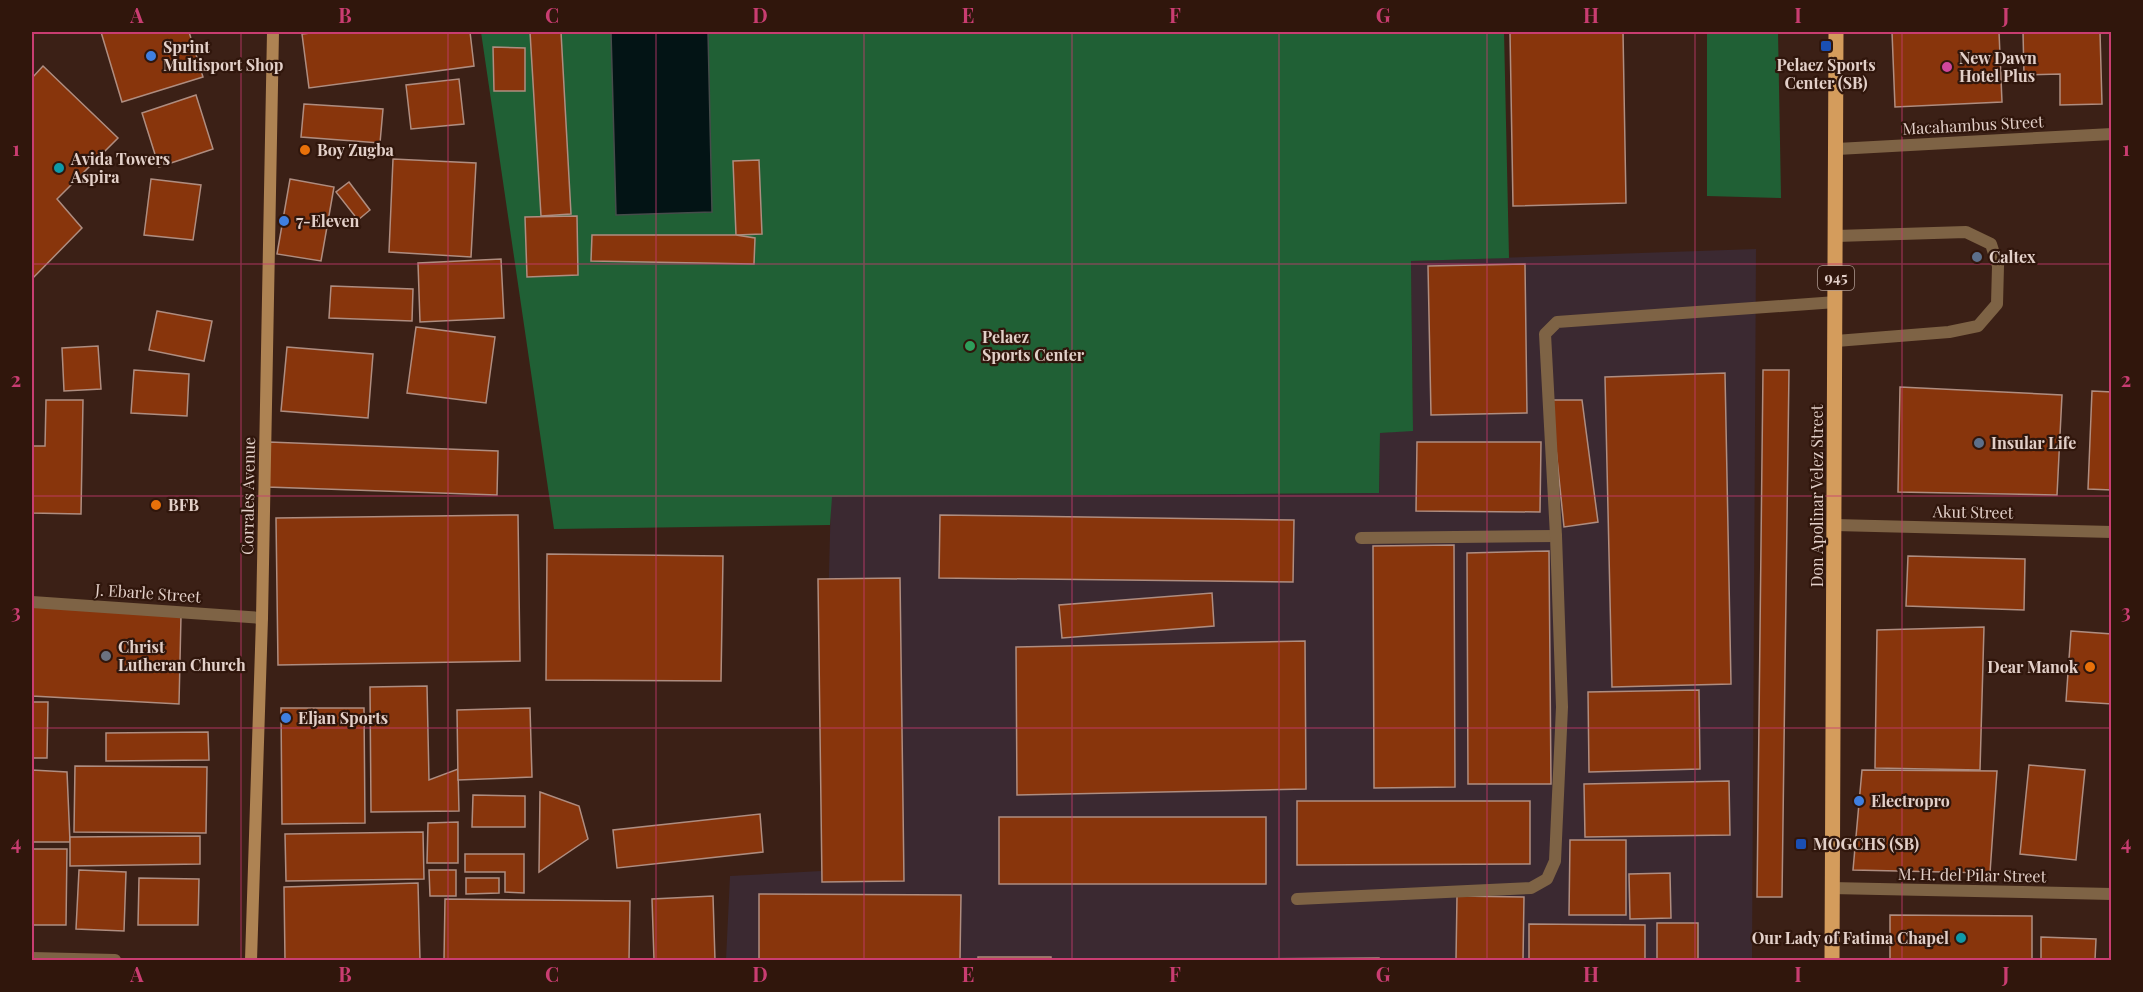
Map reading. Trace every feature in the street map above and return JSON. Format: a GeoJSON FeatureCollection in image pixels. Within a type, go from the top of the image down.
{"type":"FeatureCollection","features":[{"type":"Feature","properties":{"kind":"main road","name":"Corrales Avenue"},"geometry":{"type":"LineString","coordinates":[[250,960],[262,618],[273,32]]}},
{"type":"Feature","properties":{"kind":"main road","name":"Don Apolinar Velez Street"},"geometry":{"type":"LineString","coordinates":[[1832,960],[1836,32]]}},
{"type":"Feature","properties":{"kind":"street","name":"Macahambus Street"},"geometry":{"type":"LineString","coordinates":[[1837,148],[2112,134]]}},
{"type":"Feature","properties":{"kind":"street"},"geometry":{"type":"LineString","coordinates":[[1836,236],[1966,232],[1991,244],[1998,266],[1997,304],[1978,326],[1949,332],[1836,341]]}},
{"type":"Feature","properties":{"kind":"street"},"geometry":{"type":"LineString","coordinates":[[1297,899],[1531,888],[1546,879],[1555,861],[1562,707],[1545,334],[1557,322],[1836,302]]}},
{"type":"Feature","properties":{"kind":"street","name":"Akut Street"},"geometry":{"type":"LineString","coordinates":[[1835,525],[2112,532]]}},
{"type":"Feature","properties":{"kind":"street"},"geometry":{"type":"LineString","coordinates":[[1362,538],[1556,536]]}},
{"type":"Feature","properties":{"kind":"street","name":"J. Ebarle Street"},"geometry":{"type":"LineString","coordinates":[[32,602],[262,618]]}},
{"type":"Feature","properties":{"kind":"street","name":"M. H. del Pilar Street"},"geometry":{"type":"LineString","coordinates":[[1832,888],[2112,894]]}},
{"type":"Feature","properties":{"kind":"street"},"geometry":{"type":"LineString","coordinates":[[32,958],[115,960]]}},
{"type":"Feature","properties":{"kind":"shaded area"},"geometry":{"type":"Polygon","coordinates":[[[611,32],[708,32],[712,212],[616,215],[611,32]]]}},
{"type":"Feature","properties":{"kind":"shaded area"},"geometry":{"type":"Polygon","coordinates":[[[1756,249],[1752,960],[726,960],[730,876],[821,871],[831,497],[1379,493],[1380,433],[1413,430],[1411,261],[1756,249]]]}},
{"type":"Feature","properties":{"kind":"green space","name":"Pelaez Sports Center"},"geometry":{"type":"Polygon","coordinates":[[[481,32],[1504,32],[1509,258],[1411,261],[1413,431],[1380,433],[1379,493],[832,497],[830,525],[554,529],[481,32]]]}},
{"type":"Feature","properties":{"kind":"green space"},"geometry":{"type":"Polygon","coordinates":[[[1707,32],[1778,32],[1781,198],[1707,196],[1707,32]]]}},
{"type":"Feature","properties":{"kind":"building"},"geometry":{"type":"Polygon","coordinates":[[[101,32],[189,32],[203,77],[122,102],[101,32]]]}},
{"type":"Feature","properties":{"kind":"building"},"geometry":{"type":"Polygon","coordinates":[[[470,32],[474,66],[309,88],[302,34],[470,32]]]}},
{"type":"Feature","properties":{"kind":"building"},"geometry":{"type":"Polygon","coordinates":[[[530,32],[561,32],[571,214],[541,216],[530,32]]]}},
{"type":"Feature","properties":{"kind":"building"},"geometry":{"type":"Polygon","coordinates":[[[1510,32],[1623,32],[1626,203],[1513,206],[1510,32]]]}},
{"type":"Feature","properties":{"kind":"building","name":"New Dawn Hotel Plus"},"geometry":{"type":"Polygon","coordinates":[[[1892,32],[1999,32],[2002,102],[1895,107],[1892,32]]]}},
{"type":"Feature","properties":{"kind":"building"},"geometry":{"type":"Polygon","coordinates":[[[2023,32],[2100,32],[2102,104],[2060,105],[2060,74],[2024,75],[2023,32]]]}},
{"type":"Feature","properties":{"kind":"building"},"geometry":{"type":"Polygon","coordinates":[[[493,47],[525,48],[525,91],[494,91],[493,47]]]}},
{"type":"Feature","properties":{"kind":"building","name":"Avida Towers Aspira"},"geometry":{"type":"Polygon","coordinates":[[[43,66],[118,138],[57,199],[82,228],[32,279],[32,78],[43,66]]]}},
{"type":"Feature","properties":{"kind":"building"},"geometry":{"type":"Polygon","coordinates":[[[459,79],[464,124],[411,129],[406,85],[459,79]]]}},
{"type":"Feature","properties":{"kind":"building"},"geometry":{"type":"Polygon","coordinates":[[[196,95],[213,149],[159,167],[142,113],[196,95]]]}},
{"type":"Feature","properties":{"kind":"building"},"geometry":{"type":"Polygon","coordinates":[[[304,104],[383,109],[380,143],[301,137],[304,104]]]}},
{"type":"Feature","properties":{"kind":"building"},"geometry":{"type":"Polygon","coordinates":[[[393,159],[476,163],[471,257],[389,252],[393,159]]]}},
{"type":"Feature","properties":{"kind":"building"},"geometry":{"type":"Polygon","coordinates":[[[759,160],[762,234],[736,235],[733,161],[759,160]]]}},
{"type":"Feature","properties":{"kind":"building"},"geometry":{"type":"Polygon","coordinates":[[[151,179],[201,185],[193,240],[144,235],[151,179]]]}},
{"type":"Feature","properties":{"kind":"building"},"geometry":{"type":"Polygon","coordinates":[[[290,179],[334,187],[321,261],[277,254],[290,179]]]}},
{"type":"Feature","properties":{"kind":"building"},"geometry":{"type":"Polygon","coordinates":[[[349,182],[370,210],[358,220],[336,192],[349,182]]]}},
{"type":"Feature","properties":{"kind":"building"},"geometry":{"type":"Polygon","coordinates":[[[577,216],[578,275],[527,277],[525,217],[577,216]]]}},
{"type":"Feature","properties":{"kind":"building"},"geometry":{"type":"Polygon","coordinates":[[[592,235],[736,235],[755,238],[754,264],[591,261],[592,235]]]}},
{"type":"Feature","properties":{"kind":"building"},"geometry":{"type":"Polygon","coordinates":[[[501,259],[504,318],[420,322],[418,263],[501,259]]]}},
{"type":"Feature","properties":{"kind":"building"},"geometry":{"type":"Polygon","coordinates":[[[1525,264],[1527,413],[1431,415],[1428,266],[1525,264]]]}},
{"type":"Feature","properties":{"kind":"building"},"geometry":{"type":"Polygon","coordinates":[[[331,286],[413,289],[412,321],[329,318],[331,286]]]}},
{"type":"Feature","properties":{"kind":"building"},"geometry":{"type":"Polygon","coordinates":[[[157,311],[212,321],[204,361],[149,350],[157,311]]]}},
{"type":"Feature","properties":{"kind":"building"},"geometry":{"type":"Polygon","coordinates":[[[416,327],[495,337],[486,403],[407,393],[416,327]]]}},
{"type":"Feature","properties":{"kind":"building"},"geometry":{"type":"Polygon","coordinates":[[[98,346],[101,389],[64,391],[62,348],[98,346]]]}},
{"type":"Feature","properties":{"kind":"building"},"geometry":{"type":"Polygon","coordinates":[[[287,347],[373,354],[368,418],[281,411],[287,347]]]}},
{"type":"Feature","properties":{"kind":"building"},"geometry":{"type":"Polygon","coordinates":[[[134,370],[189,374],[187,416],[131,413],[134,370]]]}},
{"type":"Feature","properties":{"kind":"building"},"geometry":{"type":"Polygon","coordinates":[[[1763,370],[1789,370],[1782,897],[1757,897],[1763,370]]]}},
{"type":"Feature","properties":{"kind":"building"},"geometry":{"type":"Polygon","coordinates":[[[1725,373],[1731,684],[1612,687],[1605,377],[1725,373]]]}},
{"type":"Feature","properties":{"kind":"building","name":"Insular Life"},"geometry":{"type":"Polygon","coordinates":[[[1900,387],[2062,395],[2057,495],[1898,492],[1900,387]]]}},
{"type":"Feature","properties":{"kind":"building"},"geometry":{"type":"Polygon","coordinates":[[[2092,391],[2112,392],[2112,490],[2088,489],[2092,391]]]}},
{"type":"Feature","properties":{"kind":"building"},"geometry":{"type":"Polygon","coordinates":[[[46,400],[83,400],[81,514],[32,513],[32,446],[45,446],[46,400]]]}},
{"type":"Feature","properties":{"kind":"building"},"geometry":{"type":"Polygon","coordinates":[[[1551,400],[1582,400],[1598,522],[1564,527],[1551,400]]]}},
{"type":"Feature","properties":{"kind":"building"},"geometry":{"type":"Polygon","coordinates":[[[269,442],[498,451],[497,495],[267,487],[269,442]]]}},
{"type":"Feature","properties":{"kind":"building"},"geometry":{"type":"Polygon","coordinates":[[[1417,442],[1541,442],[1540,512],[1416,511],[1417,442]]]}},
{"type":"Feature","properties":{"kind":"building"},"geometry":{"type":"Polygon","coordinates":[[[518,515],[520,661],[278,665],[276,518],[518,515]]]}},
{"type":"Feature","properties":{"kind":"building"},"geometry":{"type":"Polygon","coordinates":[[[940,515],[1294,520],[1293,582],[939,578],[940,515]]]}},
{"type":"Feature","properties":{"kind":"building"},"geometry":{"type":"Polygon","coordinates":[[[1454,545],[1455,787],[1374,788],[1373,546],[1454,545]]]}},
{"type":"Feature","properties":{"kind":"building"},"geometry":{"type":"Polygon","coordinates":[[[1549,551],[1551,784],[1468,784],[1467,553],[1549,551]]]}},
{"type":"Feature","properties":{"kind":"building"},"geometry":{"type":"Polygon","coordinates":[[[547,554],[723,556],[721,681],[546,680],[547,554]]]}},
{"type":"Feature","properties":{"kind":"building"},"geometry":{"type":"Polygon","coordinates":[[[1908,556],[2025,559],[2024,610],[1906,606],[1908,556]]]}},
{"type":"Feature","properties":{"kind":"building"},"geometry":{"type":"Polygon","coordinates":[[[900,578],[904,881],[822,882],[818,579],[900,578]]]}},
{"type":"Feature","properties":{"kind":"building"},"geometry":{"type":"Polygon","coordinates":[[[1212,593],[1214,626],[1062,638],[1059,605],[1212,593]]]}},
{"type":"Feature","properties":{"kind":"building","name":"Christ Lutheran Church"},"geometry":{"type":"Polygon","coordinates":[[[32,606],[181,616],[179,704],[32,696],[32,606]]]}},
{"type":"Feature","properties":{"kind":"building"},"geometry":{"type":"Polygon","coordinates":[[[1984,627],[1980,770],[1875,768],[1877,630],[1984,627]]]}},
{"type":"Feature","properties":{"kind":"building","name":"Dear Manok"},"geometry":{"type":"Polygon","coordinates":[[[2071,631],[2112,634],[2112,704],[2066,701],[2071,631]]]}},
{"type":"Feature","properties":{"kind":"building"},"geometry":{"type":"Polygon","coordinates":[[[1305,641],[1306,789],[1017,795],[1016,647],[1305,641]]]}},
{"type":"Feature","properties":{"kind":"building"},"geometry":{"type":"Polygon","coordinates":[[[427,686],[429,780],[458,769],[459,811],[371,812],[370,687],[427,686]]]}},
{"type":"Feature","properties":{"kind":"building"},"geometry":{"type":"Polygon","coordinates":[[[1699,690],[1700,769],[1589,772],[1588,692],[1699,690]]]}},
{"type":"Feature","properties":{"kind":"building"},"geometry":{"type":"Polygon","coordinates":[[[32,702],[48,702],[47,758],[32,758],[32,702]]]}},
{"type":"Feature","properties":{"kind":"building"},"geometry":{"type":"Polygon","coordinates":[[[281,708],[364,708],[365,823],[282,824],[281,708]]]}},
{"type":"Feature","properties":{"kind":"building"},"geometry":{"type":"Polygon","coordinates":[[[530,708],[532,777],[458,780],[457,710],[530,708]]]}},
{"type":"Feature","properties":{"kind":"building"},"geometry":{"type":"Polygon","coordinates":[[[208,732],[209,760],[106,761],[106,733],[208,732]]]}},
{"type":"Feature","properties":{"kind":"building"},"geometry":{"type":"Polygon","coordinates":[[[2029,765],[2085,770],[2076,860],[2020,854],[2029,765]]]}},
{"type":"Feature","properties":{"kind":"building"},"geometry":{"type":"Polygon","coordinates":[[[75,766],[207,767],[206,833],[74,832],[75,766]]]}},
{"type":"Feature","properties":{"kind":"building"},"geometry":{"type":"Polygon","coordinates":[[[32,770],[67,772],[70,842],[32,842],[32,770]]]}},
{"type":"Feature","properties":{"kind":"building"},"geometry":{"type":"Polygon","coordinates":[[[1862,770],[1997,771],[1990,873],[1853,870],[1862,770]]]}},
{"type":"Feature","properties":{"kind":"building"},"geometry":{"type":"Polygon","coordinates":[[[1729,781],[1730,835],[1585,837],[1584,784],[1729,781]]]}},
{"type":"Feature","properties":{"kind":"building"},"geometry":{"type":"Polygon","coordinates":[[[540,792],[579,806],[588,839],[539,872],[540,792]]]}},
{"type":"Feature","properties":{"kind":"building"},"geometry":{"type":"Polygon","coordinates":[[[473,795],[525,796],[525,827],[472,827],[473,795]]]}},
{"type":"Feature","properties":{"kind":"building"},"geometry":{"type":"Polygon","coordinates":[[[1297,801],[1530,801],[1530,864],[1297,865],[1297,801]]]}},
{"type":"Feature","properties":{"kind":"building"},"geometry":{"type":"Polygon","coordinates":[[[760,814],[763,852],[617,868],[613,830],[760,814]]]}},
{"type":"Feature","properties":{"kind":"building"},"geometry":{"type":"Polygon","coordinates":[[[999,817],[1266,817],[1266,884],[999,884],[999,817]]]}},
{"type":"Feature","properties":{"kind":"building"},"geometry":{"type":"Polygon","coordinates":[[[458,822],[458,863],[427,863],[428,823],[458,822]]]}},
{"type":"Feature","properties":{"kind":"building"},"geometry":{"type":"Polygon","coordinates":[[[423,832],[424,879],[286,881],[285,834],[423,832]]]}},
{"type":"Feature","properties":{"kind":"building"},"geometry":{"type":"Polygon","coordinates":[[[200,836],[200,864],[70,866],[70,837],[200,836]]]}},
{"type":"Feature","properties":{"kind":"building"},"geometry":{"type":"Polygon","coordinates":[[[1570,840],[1626,840],[1626,915],[1569,915],[1570,840]]]}},
{"type":"Feature","properties":{"kind":"building"},"geometry":{"type":"Polygon","coordinates":[[[32,849],[67,849],[66,925],[32,925],[32,849]]]}},
{"type":"Feature","properties":{"kind":"building"},"geometry":{"type":"Polygon","coordinates":[[[465,854],[524,854],[524,893],[505,892],[505,872],[465,872],[465,854]]]}},
{"type":"Feature","properties":{"kind":"building"},"geometry":{"type":"Polygon","coordinates":[[[79,870],[126,872],[124,931],[76,929],[79,870]]]}},
{"type":"Feature","properties":{"kind":"building"},"geometry":{"type":"Polygon","coordinates":[[[429,870],[456,870],[456,896],[430,896],[429,870]]]}},
{"type":"Feature","properties":{"kind":"building"},"geometry":{"type":"Polygon","coordinates":[[[1670,873],[1671,918],[1630,919],[1629,874],[1670,873]]]}},
{"type":"Feature","properties":{"kind":"building"},"geometry":{"type":"Polygon","coordinates":[[[139,878],[199,879],[198,925],[138,925],[139,878]]]}},
{"type":"Feature","properties":{"kind":"building"},"geometry":{"type":"Polygon","coordinates":[[[466,878],[499,878],[499,893],[466,894],[466,878]]]}},
{"type":"Feature","properties":{"kind":"building"},"geometry":{"type":"Polygon","coordinates":[[[418,883],[420,960],[285,960],[284,887],[418,883]]]}},
{"type":"Feature","properties":{"kind":"building"},"geometry":{"type":"Polygon","coordinates":[[[759,894],[961,895],[960,960],[759,960],[759,894]]]}},
{"type":"Feature","properties":{"kind":"building"},"geometry":{"type":"Polygon","coordinates":[[[713,896],[715,960],[654,960],[652,899],[713,896]]]}},
{"type":"Feature","properties":{"kind":"building"},"geometry":{"type":"Polygon","coordinates":[[[1457,896],[1524,897],[1523,960],[1456,960],[1457,896]]]}},
{"type":"Feature","properties":{"kind":"building"},"geometry":{"type":"Polygon","coordinates":[[[445,899],[630,901],[629,960],[444,960],[445,899]]]}},
{"type":"Feature","properties":{"kind":"building","name":"Our Lady of Fatima Chapel"},"geometry":{"type":"Polygon","coordinates":[[[1890,915],[2032,916],[2032,960],[1890,960],[1890,915]]]}},
{"type":"Feature","properties":{"kind":"building"},"geometry":{"type":"Polygon","coordinates":[[[1657,923],[1698,923],[1698,960],[1657,960],[1657,923]]]}},
{"type":"Feature","properties":{"kind":"building"},"geometry":{"type":"Polygon","coordinates":[[[1529,924],[1645,925],[1645,960],[1529,960],[1529,924]]]}},
{"type":"Feature","properties":{"kind":"building"},"geometry":{"type":"Polygon","coordinates":[[[2041,937],[2096,939],[2095,960],[2041,960],[2041,937]]]}},
{"type":"Feature","properties":{"kind":"building"},"geometry":{"type":"Polygon","coordinates":[[[978,957],[1051,957],[1051,960],[978,960],[978,957]]]}},
{"type":"Feature","properties":{"kind":"building"},"geometry":{"type":"Polygon","coordinates":[[[1379,958],[1379,960],[1061,960],[1379,958]]]}},
{"type":"Feature","properties":{"kind":"place","name":"Pelaez Sports Center (SB)"},"geometry":{"type":"Point","coordinates":[1826,46]}},
{"type":"Feature","properties":{"kind":"place","name":"Sprint Multisport Shop"},"geometry":{"type":"Point","coordinates":[151,56]}},
{"type":"Feature","properties":{"kind":"place","name":"New Dawn Hotel Plus"},"geometry":{"type":"Point","coordinates":[1947,67]}},
{"type":"Feature","properties":{"kind":"place","name":"Boy Zugba"},"geometry":{"type":"Point","coordinates":[305,150]}},
{"type":"Feature","properties":{"kind":"place","name":"Avida Towers Aspira"},"geometry":{"type":"Point","coordinates":[59,168]}},
{"type":"Feature","properties":{"kind":"place","name":"7-Eleven"},"geometry":{"type":"Point","coordinates":[284,221]}},
{"type":"Feature","properties":{"kind":"place","name":"Caltex"},"geometry":{"type":"Point","coordinates":[1977,257]}},
{"type":"Feature","properties":{"kind":"place","name":"Pelaez Sports Center"},"geometry":{"type":"Point","coordinates":[970,346]}},
{"type":"Feature","properties":{"kind":"place","name":"Insular Life"},"geometry":{"type":"Point","coordinates":[1979,443]}},
{"type":"Feature","properties":{"kind":"place","name":"BFB"},"geometry":{"type":"Point","coordinates":[156,505]}},
{"type":"Feature","properties":{"kind":"place","name":"Christ Lutheran Church"},"geometry":{"type":"Point","coordinates":[106,656]}},
{"type":"Feature","properties":{"kind":"place","name":"Dear Manok"},"geometry":{"type":"Point","coordinates":[2090,667]}},
{"type":"Feature","properties":{"kind":"place","name":"Eljan Sports"},"geometry":{"type":"Point","coordinates":[286,718]}},
{"type":"Feature","properties":{"kind":"place","name":"Electropro"},"geometry":{"type":"Point","coordinates":[1859,801]}},
{"type":"Feature","properties":{"kind":"place","name":"MOGCHS (SB)"},"geometry":{"type":"Point","coordinates":[1801,844]}},
{"type":"Feature","properties":{"kind":"place","name":"Our Lady of Fatima Chapel"},"geometry":{"type":"Point","coordinates":[1961,938]}}]}
